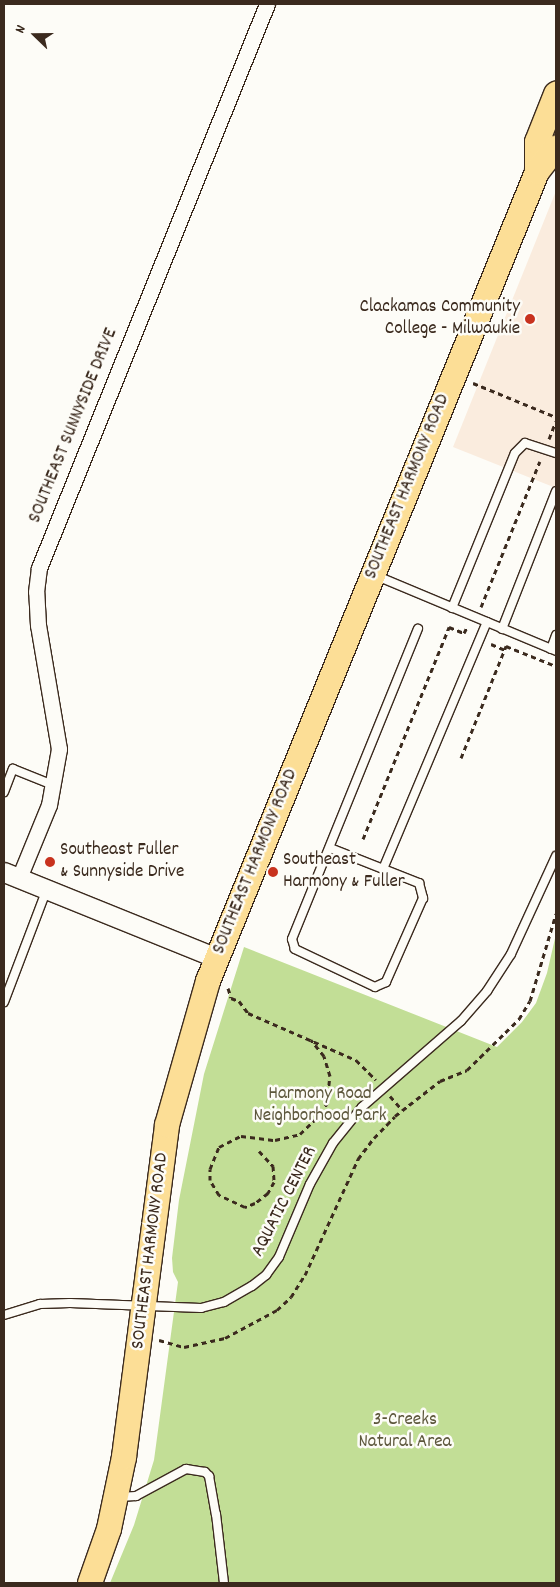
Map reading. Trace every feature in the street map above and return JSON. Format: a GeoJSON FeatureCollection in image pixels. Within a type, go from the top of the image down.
{"type":"FeatureCollection","features":[{"type":"Feature","properties":{"kind":"main road","name":"SOUTHEAST HARMONY ROAD"},"geometry":{"type":"LineString","coordinates":[[537,172],[537,142],[556,94]]}},
{"type":"Feature","properties":{"kind":"main road","name":"SOUTHEAST HARMONY ROAD"},"geometry":{"type":"LineString","coordinates":[[90,1583],[117,1498],[145,1306],[167,1125],[194,1024],[217,958],[537,172],[556,148]]}},
{"type":"Feature","properties":{"kind":"street","name":"SOUTHEAST SUNNYSIDE DRIVE"},"geometry":{"type":"LineString","coordinates":[[12,875],[54,786],[59,749],[38,625],[36,592],[39,568],[267,4]]}},
{"type":"Feature","properties":{"kind":"street"},"geometry":{"type":"LineString","coordinates":[[12,875],[217,958]]}},
{"type":"Feature","properties":{"kind":"lane"},"geometry":{"type":"LineString","coordinates":[[452,608],[515,453],[525,443],[556,453]]}},
{"type":"Feature","properties":{"kind":"lane"},"geometry":{"type":"LineString","coordinates":[[502,628],[556,491]]}},
{"type":"Feature","properties":{"kind":"lane"},"geometry":{"type":"LineString","coordinates":[[373,574],[554,650],[556,635]]}},
{"type":"Feature","properties":{"kind":"lane"},"geometry":{"type":"LineString","coordinates":[[383,869],[487,622]]}},
{"type":"Feature","properties":{"kind":"lane"},"geometry":{"type":"LineString","coordinates":[[330,848],[419,884],[423,898],[386,982],[375,987],[294,949],[292,939],[418,629]]}},
{"type":"Feature","properties":{"kind":"lane"},"geometry":{"type":"LineString","coordinates":[[4,792],[13,769],[54,786]]}},
{"type":"Feature","properties":{"kind":"lane","name":"AQUATIC CENTER"},"geometry":{"type":"LineString","coordinates":[[4,1315],[40,1304],[201,1308],[240,1294],[266,1275],[290,1235],[310,1184],[333,1143],[362,1107],[461,1021],[487,991],[511,954],[556,856]]}},
{"type":"Feature","properties":{"kind":"lane"},"geometry":{"type":"LineString","coordinates":[[4,1002],[47,889]]}},
{"type":"Feature","properties":{"kind":"lane"},"geometry":{"type":"LineString","coordinates":[[117,1498],[136,1496],[186,1469],[205,1472],[209,1476],[216,1514],[224,1583]]}},
{"type":"Feature","properties":{"kind":"path"},"geometry":{"type":"LineString","coordinates":[[454,375],[556,417]]}},
{"type":"Feature","properties":{"kind":"path"},"geometry":{"type":"LineString","coordinates":[[549,439],[556,422]]}},
{"type":"Feature","properties":{"kind":"path"},"geometry":{"type":"LineString","coordinates":[[481,606],[541,460]]}},
{"type":"Feature","properties":{"kind":"path"},"geometry":{"type":"LineString","coordinates":[[363,839],[449,627],[464,633],[468,627]]}},
{"type":"Feature","properties":{"kind":"path"},"geometry":{"type":"LineString","coordinates":[[488,643],[505,650]]}},
{"type":"Feature","properties":{"kind":"path"},"geometry":{"type":"LineString","coordinates":[[461,758],[506,646],[556,666]]}},
{"type":"Feature","properties":{"kind":"path"},"geometry":{"type":"LineString","coordinates":[[141,1335],[184,1347],[198,1345],[225,1338],[277,1310],[305,1275],[358,1159],[402,1110],[440,1081],[467,1070],[519,1020],[530,1001],[556,914]]}},
{"type":"Feature","properties":{"kind":"path"},"geometry":{"type":"LineString","coordinates":[[228,988],[231,998],[239,1000],[248,1013],[356,1060],[366,1067],[402,1110]]}},
{"type":"Feature","properties":{"kind":"path"},"geometry":{"type":"LineString","coordinates":[[259,1151],[273,1166],[274,1182],[268,1192],[245,1207],[219,1196],[210,1180],[210,1169],[218,1147],[241,1136],[275,1140],[300,1134],[321,1114],[327,1103],[330,1076],[324,1056],[312,1040]]}},
{"type":"Feature","properties":{"kind":"shaded area","name":"Clackamas Community College - Milwaukie"},"geometry":{"type":"Polygon","coordinates":[[[556,191],[556,488],[453,447],[556,191]]]}},
{"type":"Feature","properties":{"kind":"green space","name":"3-Creeks Natural Area"},"geometry":{"type":"Polygon","coordinates":[[[556,934],[556,1583],[110,1583],[134,1525],[154,1460],[178,1282],[173,1272],[172,1258],[179,1200],[204,1074],[244,947],[497,1047],[522,1022],[536,1003],[547,973],[556,934]]]}},
{"type":"Feature","properties":{"kind":"place","name":"Clackamas Community College - Milwaukie"},"geometry":{"type":"Point","coordinates":[530,319]}},
{"type":"Feature","properties":{"kind":"place","name":"Southeast Fuller & Sunnyside Drive"},"geometry":{"type":"Point","coordinates":[50,862]}},
{"type":"Feature","properties":{"kind":"place","name":"Southeast Harmony & Fuller"},"geometry":{"type":"Point","coordinates":[273,872]}},
{"type":"Feature","properties":{"kind":"park label","name":"Harmony Road Neighborhood Park"},"geometry":{"type":"Point","coordinates":[320,1106]}}]}
